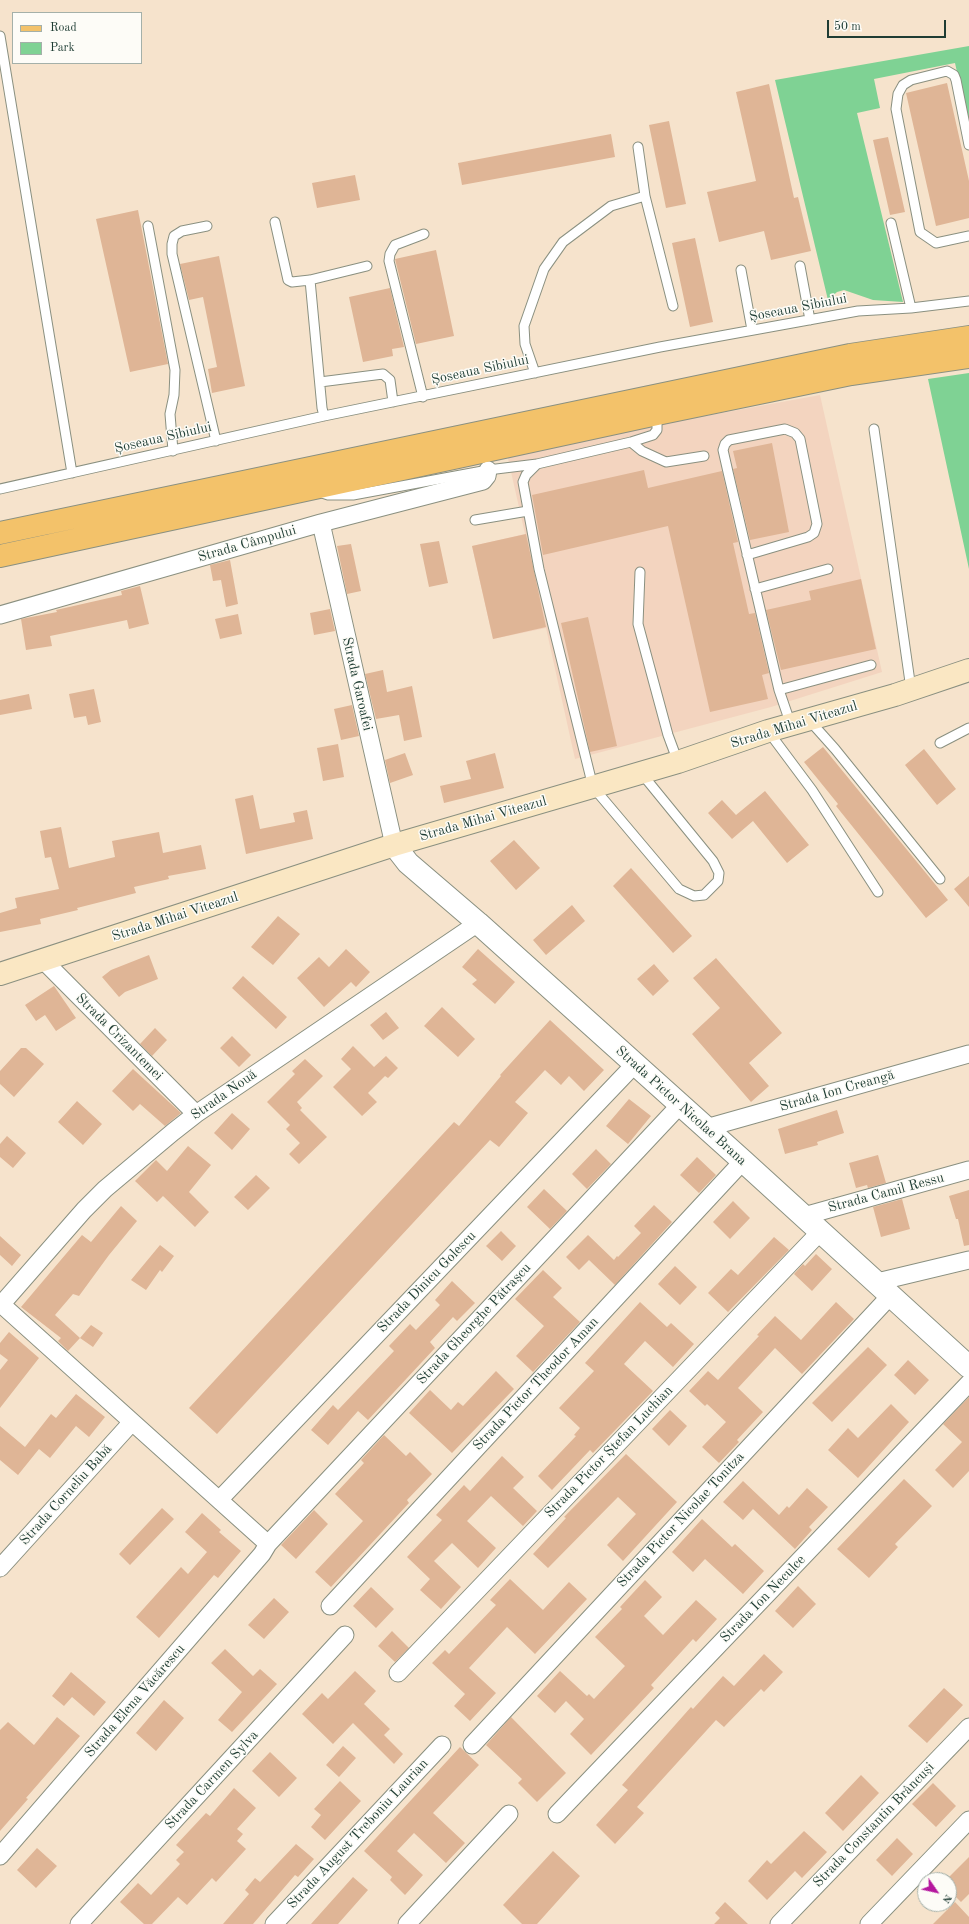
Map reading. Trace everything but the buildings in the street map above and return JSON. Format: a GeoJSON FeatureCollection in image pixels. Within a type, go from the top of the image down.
{"type":"FeatureCollection","features":[{"type":"Feature","properties":{"kind":"main road"},"geometry":{"type":"LineString","coordinates":[[0,534],[850,355],[969,338]]}},
{"type":"Feature","properties":{"kind":"main road"},"geometry":{"type":"LineString","coordinates":[[0,556],[657,414],[851,374],[969,357]]}},
{"type":"Feature","properties":{"kind":"main road","name":"Strada Mihai Viteazul"},"geometry":{"type":"LineString","coordinates":[[0,974],[394,845],[678,762],[768,732],[969,670]]}},
{"type":"Feature","properties":{"kind":"street","name":"Strada Câmpului"},"geometry":{"type":"LineString","coordinates":[[0,615],[321,523],[483,481],[487,476],[488,470]]}},
{"type":"Feature","properties":{"kind":"street","name":"Strada Garoafei"},"geometry":{"type":"LineString","coordinates":[[321,523],[394,845]]}},
{"type":"Feature","properties":{"kind":"street","name":"Strada Pictor Nicolae Brana"},"geometry":{"type":"LineString","coordinates":[[394,845],[408,863],[478,923],[821,1231],[884,1288],[968,1369]]}},
{"type":"Feature","properties":{"kind":"street","name":"Strada Nouă"},"geometry":{"type":"LineString","coordinates":[[0,1304],[84,1210],[105,1189],[196,1114],[478,923]]}},
{"type":"Feature","properties":{"kind":"street","name":"Strada Crizantemei"},"geometry":{"type":"LineString","coordinates":[[43,960],[196,1114]]}},
{"type":"Feature","properties":{"kind":"street","name":"Strada Ion Creangă"},"geometry":{"type":"LineString","coordinates":[[706,1128],[969,1054]]}},
{"type":"Feature","properties":{"kind":"street","name":"Strada Dinicu Golescu"},"geometry":{"type":"LineString","coordinates":[[220,1499],[635,1064]]}},
{"type":"Feature","properties":{"kind":"street","name":"Strada Gheorghe Pătrașcu"},"geometry":{"type":"LineString","coordinates":[[268,1544],[680,1105]]}},
{"type":"Feature","properties":{"kind":"street","name":"Strada Pictor Theodor Aman"},"geometry":{"type":"LineString","coordinates":[[330,1606],[743,1161]]}},
{"type":"Feature","properties":{"kind":"street","name":"Strada Camil Ressu"},"geometry":{"type":"LineString","coordinates":[[804,1216],[969,1170]]}},
{"type":"Feature","properties":{"kind":"street","name":"Strada Pictor Ștefan Luchian"},"geometry":{"type":"LineString","coordinates":[[398,1673],[821,1231]]}},
{"type":"Feature","properties":{"kind":"street"},"geometry":{"type":"LineString","coordinates":[[884,1288],[969,1260]]}},
{"type":"Feature","properties":{"kind":"street","name":"Strada Pictor Nicolae Tonitza"},"geometry":{"type":"LineString","coordinates":[[472,1745],[884,1288]]}},
{"type":"Feature","properties":{"kind":"street"},"geometry":{"type":"LineString","coordinates":[[0,1304],[220,1499],[268,1544]]}},
{"type":"Feature","properties":{"kind":"street","name":"Strada Ion Neculce"},"geometry":{"type":"LineString","coordinates":[[557,1814],[968,1369]]}},
{"type":"Feature","properties":{"kind":"street","name":"Strada Corneliu Babă"},"geometry":{"type":"LineString","coordinates":[[0,1568],[132,1422]]}},
{"type":"Feature","properties":{"kind":"street","name":"Strada Elena Văcărescu"},"geometry":{"type":"LineString","coordinates":[[0,1856],[262,1554],[268,1544]]}},
{"type":"Feature","properties":{"kind":"street","name":"Strada Carmen Sylva"},"geometry":{"type":"LineString","coordinates":[[79,1924],[345,1635]]}},
{"type":"Feature","properties":{"kind":"street","name":"Strada Constantin Brâncuși"},"geometry":{"type":"LineString","coordinates":[[779,1924],[969,1726]]}},
{"type":"Feature","properties":{"kind":"street","name":"Strada August Treboniu Laurian"},"geometry":{"type":"LineString","coordinates":[[274,1924],[442,1745]]}},
{"type":"Feature","properties":{"kind":"street"},"geometry":{"type":"LineString","coordinates":[[407,1924],[509,1814]]}},
{"type":"Feature","properties":{"kind":"street"},"geometry":{"type":"LineString","coordinates":[[869,1924],[969,1820]]}},
{"type":"Feature","properties":{"kind":"lane"},"geometry":{"type":"LineString","coordinates":[[0,36],[72,473]]}},
{"type":"Feature","properties":{"kind":"lane"},"geometry":{"type":"LineString","coordinates":[[969,144],[954,75],[947,71],[911,80],[903,85],[898,94],[896,109],[920,232],[936,243],[969,236]]}},
{"type":"Feature","properties":{"kind":"lane"},"geometry":{"type":"LineString","coordinates":[[638,147],[644,196],[673,306]]}},
{"type":"Feature","properties":{"kind":"lane"},"geometry":{"type":"LineString","coordinates":[[535,373],[525,344],[524,326],[544,269],[563,242],[585,224],[611,206],[644,196]]}},
{"type":"Feature","properties":{"kind":"lane"},"geometry":{"type":"LineString","coordinates":[[275,222],[288,280],[292,282],[310,280],[367,266]]}},
{"type":"Feature","properties":{"kind":"lane"},"geometry":{"type":"LineString","coordinates":[[891,223],[911,308]]}},
{"type":"Feature","properties":{"kind":"lane"},"geometry":{"type":"LineString","coordinates":[[148,226],[175,370],[174,396],[170,414],[173,451]]}},
{"type":"Feature","properties":{"kind":"lane"},"geometry":{"type":"LineString","coordinates":[[207,226],[182,231],[174,236],[172,254],[216,441]]}},
{"type":"Feature","properties":{"kind":"lane"},"geometry":{"type":"LineString","coordinates":[[423,396],[390,261],[390,254],[395,245],[424,234]]}},
{"type":"Feature","properties":{"kind":"lane"},"geometry":{"type":"LineString","coordinates":[[800,266],[810,320]]}},
{"type":"Feature","properties":{"kind":"lane"},"geometry":{"type":"LineString","coordinates":[[741,270],[752,330]]}},
{"type":"Feature","properties":{"kind":"lane"},"geometry":{"type":"LineString","coordinates":[[310,280],[324,416]]}},
{"type":"Feature","properties":{"kind":"lane","name":"Șoseaua Sibiului"},"geometry":{"type":"LineString","coordinates":[[0,489],[324,416],[752,330],[858,310],[911,308],[969,301]]}},
{"type":"Feature","properties":{"kind":"lane"},"geometry":{"type":"LineString","coordinates":[[320,382],[383,374],[390,380],[393,402]]}},
{"type":"Feature","properties":{"kind":"lane"},"geometry":{"type":"LineString","coordinates":[[309,490],[328,495],[353,495],[488,470],[536,464],[630,442],[653,435],[657,430],[657,414]]}},
{"type":"Feature","properties":{"kind":"lane"},"geometry":{"type":"LineString","coordinates":[[747,554],[808,537],[814,533],[817,524],[800,439],[795,433],[785,429],[729,440],[725,444],[723,450],[755,589],[779,690],[800,723],[835,749],[940,879]]}},
{"type":"Feature","properties":{"kind":"lane"},"geometry":{"type":"LineString","coordinates":[[874,429],[911,689]]}},
{"type":"Feature","properties":{"kind":"lane"},"geometry":{"type":"LineString","coordinates":[[630,442],[642,451],[666,462],[704,456]]}},
{"type":"Feature","properties":{"kind":"lane"},"geometry":{"type":"LineString","coordinates":[[536,464],[526,475],[523,482],[528,511],[538,563],[593,786],[679,889],[694,896],[704,895],[718,881],[719,873],[713,862],[641,773]]}},
{"type":"Feature","properties":{"kind":"lane"},"geometry":{"type":"LineString","coordinates":[[475,520],[528,511]]}},
{"type":"Feature","properties":{"kind":"lane"},"geometry":{"type":"LineString","coordinates":[[755,589],[828,569]]}},
{"type":"Feature","properties":{"kind":"lane"},"geometry":{"type":"LineString","coordinates":[[640,572],[638,624],[668,735],[678,762]]}},
{"type":"Feature","properties":{"kind":"lane"},"geometry":{"type":"LineString","coordinates":[[779,690],[871,665]]}},
{"type":"Feature","properties":{"kind":"lane"},"geometry":{"type":"LineString","coordinates":[[940,743],[969,728]]}},
{"type":"Feature","properties":{"kind":"lane"},"geometry":{"type":"LineString","coordinates":[[768,732],[812,790],[878,892]]}},
{"type":"Feature","properties":{"kind":"shaded area"},"geometry":{"type":"Polygon","coordinates":[[[820,395],[882,672],[771,707],[575,759],[546,628],[493,639],[472,546],[525,534],[507,454],[704,411],[705,416],[820,395]]]}},
{"type":"Feature","properties":{"kind":"green space"},"geometry":{"type":"Polygon","coordinates":[[[969,46],[969,126],[955,63],[874,79],[880,108],[857,113],[903,302],[873,300],[844,290],[837,292],[828,300],[775,80],[969,46]]]}},
{"type":"Feature","properties":{"kind":"green space"},"geometry":{"type":"Polygon","coordinates":[[[969,373],[969,569],[928,379],[969,373]]]}}]}
